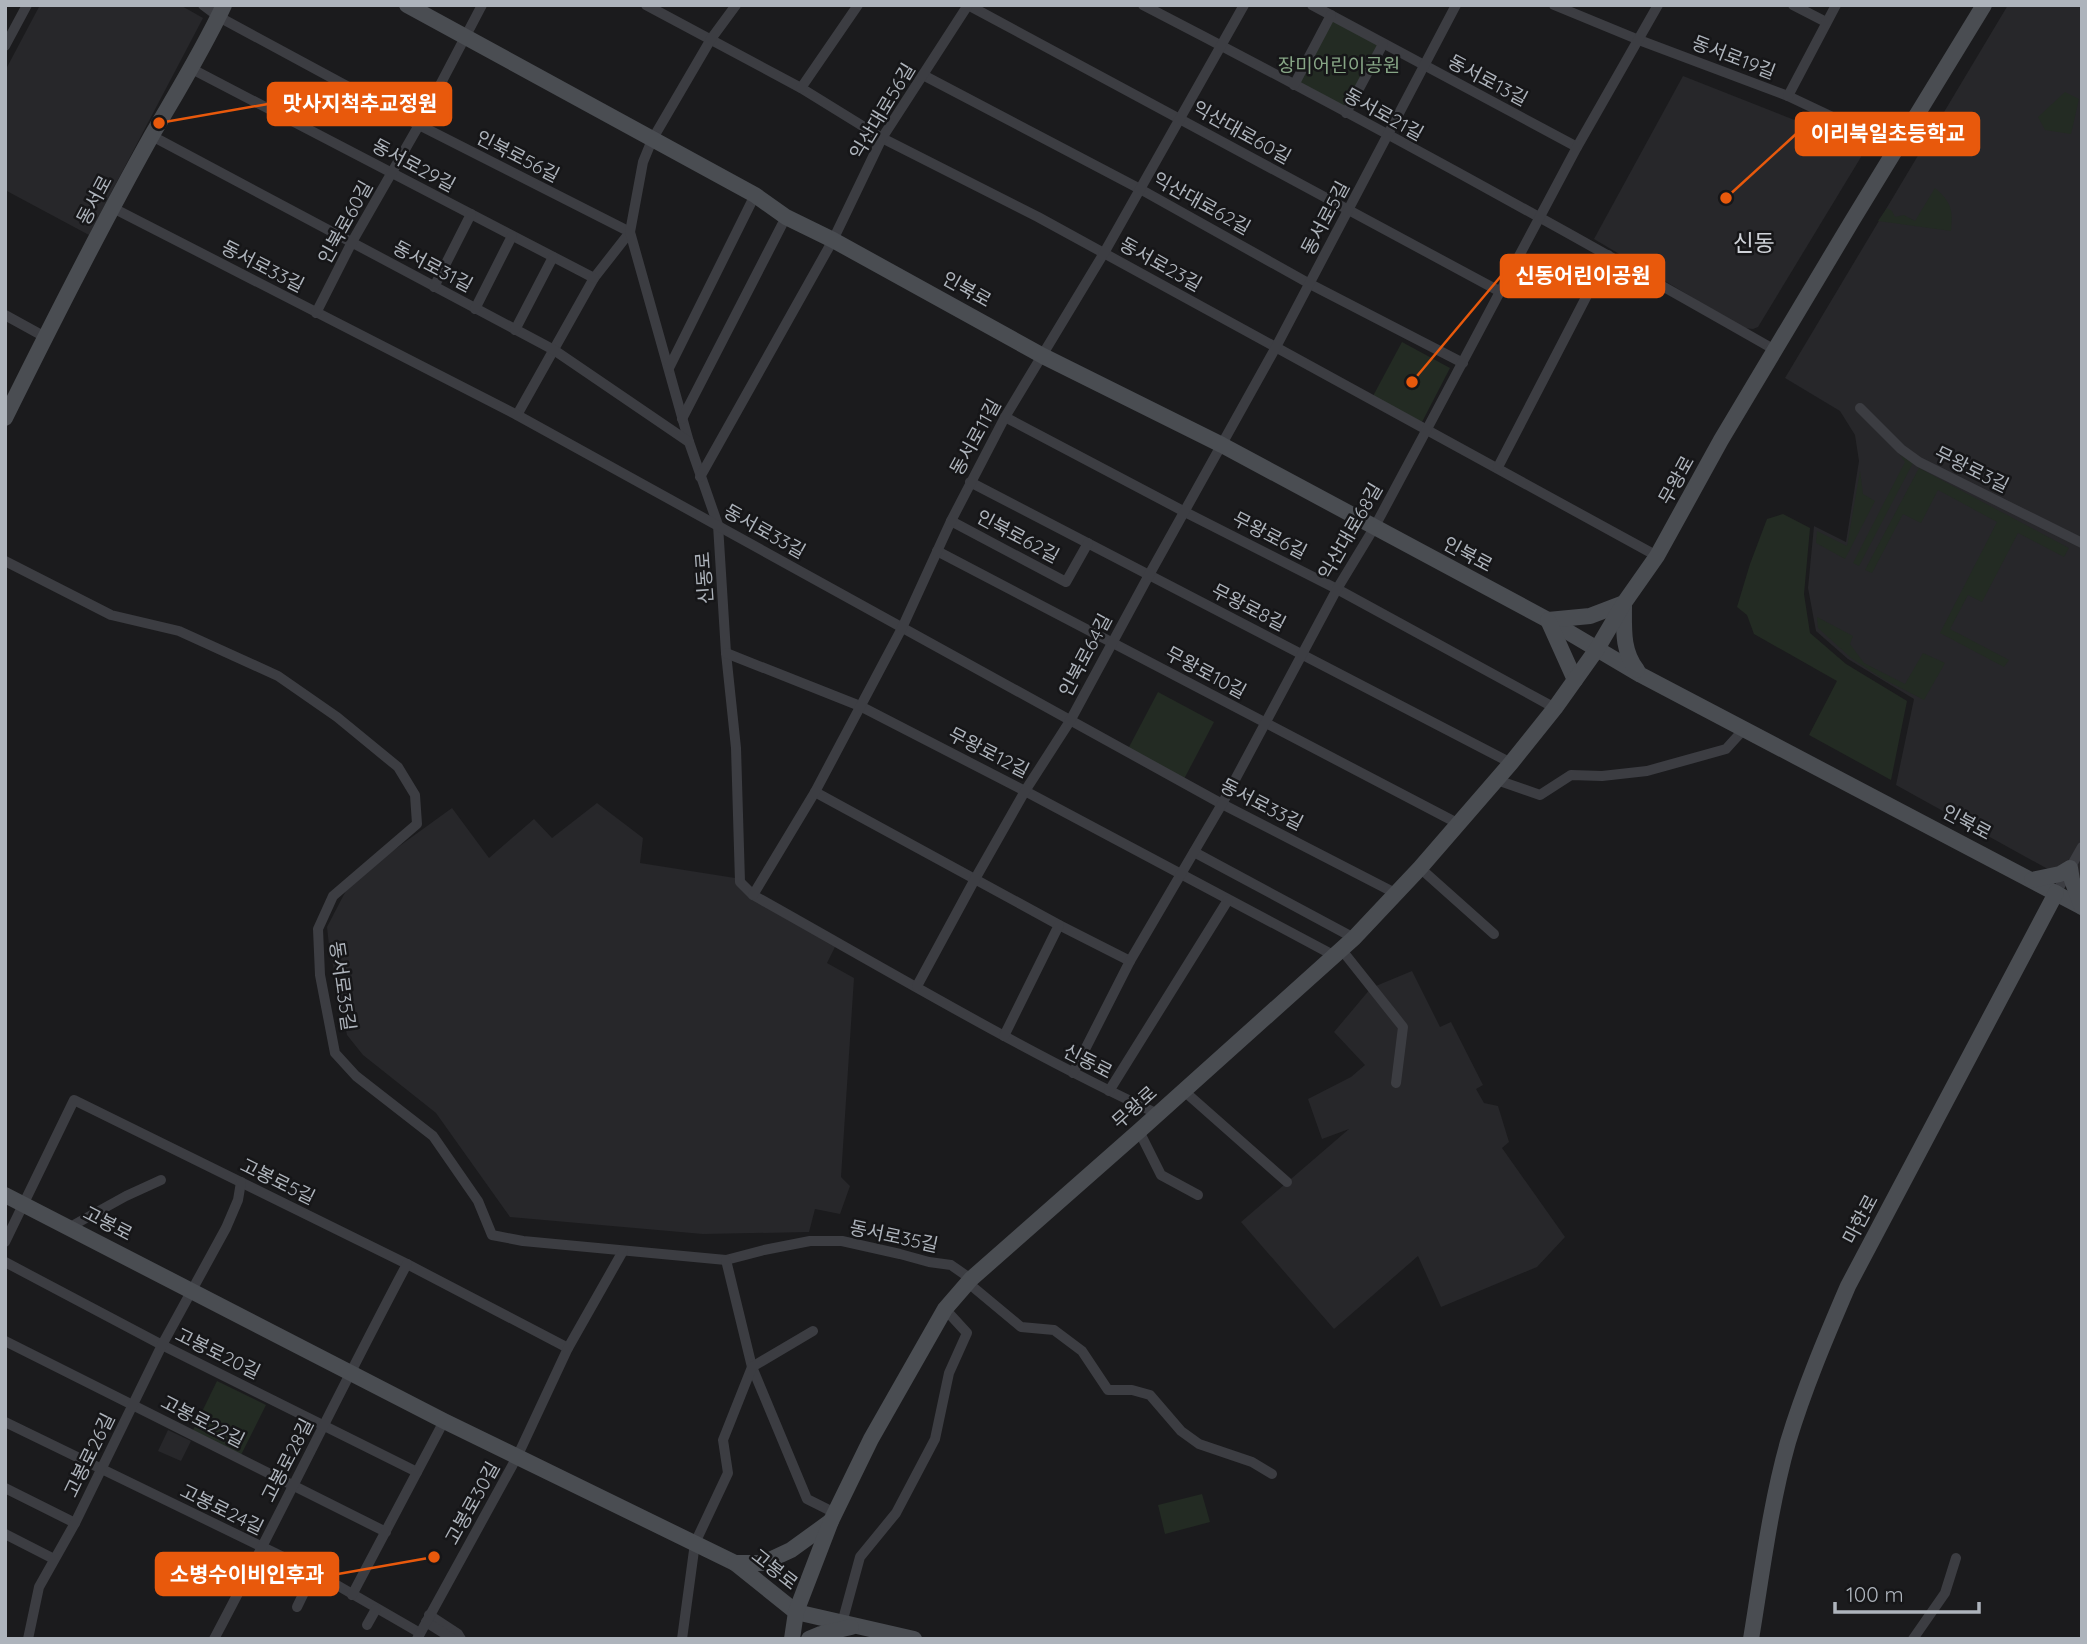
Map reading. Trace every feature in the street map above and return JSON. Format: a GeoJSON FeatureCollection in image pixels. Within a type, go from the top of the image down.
{"type":"FeatureCollection","features":[{"type":"Feature","properties":{"kind":"street"},"geometry":{"type":"LineString","coordinates":[[5,46],[27,5]]}},
{"type":"Feature","properties":{"kind":"street","name":"인북로56길"},"geometry":{"type":"LineString","coordinates":[[203,5],[222,11],[419,125],[630,232]]}},
{"type":"Feature","properties":{"kind":"street","name":"인북로"},"geometry":{"type":"LineString","coordinates":[[407,5],[755,195],[786,217],[833,240],[1043,356],[1222,445],[1548,620],[1641,675],[2082,907]]}},
{"type":"Feature","properties":{"kind":"street","name":"인북로60길"},"geometry":{"type":"LineString","coordinates":[[316,313],[482,5]]}},
{"type":"Feature","properties":{"kind":"street","name":"동서로23길"},"geometry":{"type":"LineString","coordinates":[[646,5],[801,88],[883,138],[1104,253],[1657,556]]}},
{"type":"Feature","properties":{"kind":"street","name":"신동로"},"geometry":{"type":"LineString","coordinates":[[736,5],[711,39],[652,140],[643,162],[630,232],[682,419],[718,525],[726,653],[736,748],[740,881],[753,895],[1004,1036],[1158,1114]]}},
{"type":"Feature","properties":{"kind":"street"},"geometry":{"type":"LineString","coordinates":[[801,88],[858,5]]}},
{"type":"Feature","properties":{"kind":"street","name":"익산대로56길"},"geometry":{"type":"LineString","coordinates":[[833,240],[883,138],[968,5]]}},
{"type":"Feature","properties":{"kind":"street","name":"익산대로60길"},"geometry":{"type":"LineString","coordinates":[[968,5],[1499,291]]}},
{"type":"Feature","properties":{"kind":"street","name":"동서로21길"},"geometry":{"type":"LineString","coordinates":[[1143,5],[1539,217],[1775,350]]}},
{"type":"Feature","properties":{"kind":"street","name":"동서로11길"},"geometry":{"type":"LineString","coordinates":[[753,895],[815,792],[902,628],[951,521],[1005,416],[1104,253],[1244,5]]}},
{"type":"Feature","properties":{"kind":"street","name":"동서로13길"},"geometry":{"type":"LineString","coordinates":[[1312,5],[1577,148]]}},
{"type":"Feature","properties":{"kind":"street","name":"동서로5길"},"geometry":{"type":"LineString","coordinates":[[1222,445],[1457,5]]}},
{"type":"Feature","properties":{"kind":"street","name":"동서로19길"},"geometry":{"type":"LineString","coordinates":[[1555,5],[1787,96],[1898,148]]}},
{"type":"Feature","properties":{"kind":"street","name":"익산대로68길"},"geometry":{"type":"LineString","coordinates":[[1073,1073],[1130,961],[1222,804],[1337,589],[1374,528],[1539,217],[1658,5]]}},
{"type":"Feature","properties":{"kind":"street"},"geometry":{"type":"LineString","coordinates":[[1793,5],[1826,22]]}},
{"type":"Feature","properties":{"kind":"street"},"geometry":{"type":"LineString","coordinates":[[1787,96],[1836,5]]}},
{"type":"Feature","properties":{"kind":"street","name":"무왕로"},"geometry":{"type":"LineString","coordinates":[[792,1639],[796,1612],[833,1517],[872,1439],[945,1309],[969,1281],[1342,947],[1420,868],[1497,780],[1555,708],[1657,556],[1721,440],[1898,148],[1979,7]]}},
{"type":"Feature","properties":{"kind":"street","name":"동서로"},"geometry":{"type":"LineString","coordinates":[[5,418],[113,208],[222,11]]}},
{"type":"Feature","properties":{"kind":"street"},"geometry":{"type":"LineString","coordinates":[[1294,85],[1331,15]]}},
{"type":"Feature","properties":{"kind":"street"},"geometry":{"type":"LineString","coordinates":[[1346,113],[1383,44]]}},
{"type":"Feature","properties":{"kind":"street","name":"동서로29길"},"geometry":{"type":"LineString","coordinates":[[192,69],[594,278]]}},
{"type":"Feature","properties":{"kind":"street","name":"익산대로62길"},"geometry":{"type":"LineString","coordinates":[[923,75],[1140,189],[1310,284],[1463,363]]}},
{"type":"Feature","properties":{"kind":"street","name":"동서로31길"},"geometry":{"type":"LineString","coordinates":[[152,136],[554,350],[689,442]]}},
{"type":"Feature","properties":{"kind":"street"},"geometry":{"type":"LineString","coordinates":[[669,368],[755,195]]}},
{"type":"Feature","properties":{"kind":"street","name":"동서로33길"},"geometry":{"type":"LineString","coordinates":[[113,208],[517,415],[1222,804],[1395,893]]}},
{"type":"Feature","properties":{"kind":"street","name":"동서로29길"},"geometry":{"type":"LineString","coordinates":[[434,287],[471,214]]}},
{"type":"Feature","properties":{"kind":"street"},"geometry":{"type":"LineString","coordinates":[[682,419],[786,217]]}},
{"type":"Feature","properties":{"kind":"street"},"geometry":{"type":"LineString","coordinates":[[517,415],[594,278],[630,232]]}},
{"type":"Feature","properties":{"kind":"street"},"geometry":{"type":"LineString","coordinates":[[475,309],[512,236]]}},
{"type":"Feature","properties":{"kind":"street"},"geometry":{"type":"LineString","coordinates":[[700,477],[833,240]]}},
{"type":"Feature","properties":{"kind":"street"},"geometry":{"type":"LineString","coordinates":[[1498,467],[1608,255]]}},
{"type":"Feature","properties":{"kind":"street"},"geometry":{"type":"LineString","coordinates":[[515,330],[553,257]]}},
{"type":"Feature","properties":{"kind":"street"},"geometry":{"type":"LineString","coordinates":[[5,315],[45,337]]}},
{"type":"Feature","properties":{"kind":"street","name":"무왕로3길"},"geometry":{"type":"LineString","coordinates":[[1860,408],[1901,449],[1919,462],[2082,543]]}},
{"type":"Feature","properties":{"kind":"street","name":"무왕로6길"},"geometry":{"type":"LineString","coordinates":[[1005,416],[1337,589],[1555,708]]}},
{"type":"Feature","properties":{"kind":"street","name":"인북로64길"},"geometry":{"type":"LineString","coordinates":[[917,986],[975,879],[1070,721],[1222,445]]}},
{"type":"Feature","properties":{"kind":"street","name":"무왕로8길"},"geometry":{"type":"LineString","coordinates":[[970,482],[1511,763]]}},
{"type":"Feature","properties":{"kind":"street","name":"인북로62길"},"geometry":{"type":"LineString","coordinates":[[951,521],[1066,582],[1088,543]]}},
{"type":"Feature","properties":{"kind":"street","name":"무왕로10길"},"geometry":{"type":"LineString","coordinates":[[937,551],[1459,824]]}},
{"type":"Feature","properties":{"kind":"street","name":"동서로35길"},"geometry":{"type":"LineString","coordinates":[[5,561],[111,615],[179,631],[278,676],[337,717],[398,767],[415,795],[417,824],[333,896],[318,929],[320,975],[335,1053],[356,1076],[433,1136],[478,1201],[492,1235],[523,1241],[726,1260],[810,1241],[842,1241],[951,1265],[1021,1327],[1055,1330],[1082,1351],[1108,1390],[1132,1390],[1150,1395],[1181,1431],[1199,1444],[1252,1462],[1272,1474]]}},
{"type":"Feature","properties":{"kind":"street"},"geometry":{"type":"LineString","coordinates":[[1575,680],[1548,620],[1590,616],[1624,603],[1623,630],[1628,659],[1641,675]]}},
{"type":"Feature","properties":{"kind":"street","name":"무왕로12길"},"geometry":{"type":"LineString","coordinates":[[726,653],[860,706],[1026,791],[1228,900],[1342,947]]}},
{"type":"Feature","properties":{"kind":"street"},"geometry":{"type":"LineString","coordinates":[[1497,780],[1540,795],[1571,775],[1602,776],[1647,771],[1726,749],[1745,729]]}},
{"type":"Feature","properties":{"kind":"street"},"geometry":{"type":"LineString","coordinates":[[815,792],[1130,961]]}},
{"type":"Feature","properties":{"kind":"street","name":"마한로"},"geometry":{"type":"LineString","coordinates":[[1751,1639],[1769,1526],[1788,1443],[1819,1352],[1848,1286],[2082,847]]}},
{"type":"Feature","properties":{"kind":"street"},"geometry":{"type":"LineString","coordinates":[[1194,852],[1342,947],[1403,1027],[1396,1083]]}},
{"type":"Feature","properties":{"kind":"street"},"geometry":{"type":"LineString","coordinates":[[1420,868],[1494,934]]}},
{"type":"Feature","properties":{"kind":"street"},"geometry":{"type":"LineString","coordinates":[[2032,880],[2060,874],[2070,868],[2071,880],[2082,907]]}},
{"type":"Feature","properties":{"kind":"street"},"geometry":{"type":"LineString","coordinates":[[1109,1091],[1228,900]]}},
{"type":"Feature","properties":{"kind":"street"},"geometry":{"type":"LineString","coordinates":[[1004,1036],[1059,925]]}},
{"type":"Feature","properties":{"kind":"street"},"geometry":{"type":"LineString","coordinates":[[1184,1091],[1287,1182]]}},
{"type":"Feature","properties":{"kind":"street","name":"고봉로5길"},"geometry":{"type":"LineString","coordinates":[[25,1205],[36,1176],[74,1100],[407,1264],[568,1348]]}},
{"type":"Feature","properties":{"kind":"street"},"geometry":{"type":"LineString","coordinates":[[1139,1131],[1161,1175],[1198,1195]]}},
{"type":"Feature","properties":{"kind":"street"},"geometry":{"type":"LineString","coordinates":[[70,1227],[160,1180]]}},
{"type":"Feature","properties":{"kind":"street"},"geometry":{"type":"LineString","coordinates":[[191,1289],[226,1227],[238,1199],[241,1182]]}},
{"type":"Feature","properties":{"kind":"street","name":"고봉로"},"geometry":{"type":"LineString","coordinates":[[5,1195],[444,1421],[735,1563],[796,1612],[914,1639]]}},
{"type":"Feature","properties":{"kind":"street"},"geometry":{"type":"LineString","coordinates":[[5,1242],[25,1205]]}},
{"type":"Feature","properties":{"kind":"street"},"geometry":{"type":"LineString","coordinates":[[517,1457],[568,1348],[623,1251]]}},
{"type":"Feature","properties":{"kind":"street"},"geometry":{"type":"LineString","coordinates":[[726,1260],[752,1367],[807,1499],[833,1517],[791,1550],[764,1563],[735,1563]]}},
{"type":"Feature","properties":{"kind":"street","name":"고봉로20길"},"geometry":{"type":"LineString","coordinates":[[5,1262],[162,1345],[417,1472]]}},
{"type":"Feature","properties":{"kind":"street"},"geometry":{"type":"LineString","coordinates":[[350,1371],[407,1264]]}},
{"type":"Feature","properties":{"kind":"street","name":"고봉로26길"},"geometry":{"type":"LineString","coordinates":[[28,1639],[39,1587],[75,1523],[191,1289]]}},
{"type":"Feature","properties":{"kind":"street"},"geometry":{"type":"LineString","coordinates":[[809,1639],[848,1625],[860,1557],[895,1513],[935,1439],[949,1373],[967,1333],[945,1309]]}},
{"type":"Feature","properties":{"kind":"street"},"geometry":{"type":"LineString","coordinates":[[682,1639],[695,1543],[728,1473],[723,1440],[752,1367],[813,1331]]}},
{"type":"Feature","properties":{"kind":"street","name":"고봉로22길"},"geometry":{"type":"LineString","coordinates":[[5,1341],[386,1532]]}},
{"type":"Feature","properties":{"kind":"street","name":"고봉로28길"},"geometry":{"type":"LineString","coordinates":[[214,1639],[325,1426],[350,1371]]}},
{"type":"Feature","properties":{"kind":"street"},"geometry":{"type":"LineString","coordinates":[[352,1595],[444,1421]]}},
{"type":"Feature","properties":{"kind":"street","name":"고봉로24길"},"geometry":{"type":"LineString","coordinates":[[5,1422],[316,1573],[419,1636]]}},
{"type":"Feature","properties":{"kind":"street","name":"고봉로30길"},"geometry":{"type":"LineString","coordinates":[[419,1636],[517,1457]]}},
{"type":"Feature","properties":{"kind":"street"},"geometry":{"type":"LineString","coordinates":[[5,1488],[75,1523]]}},
{"type":"Feature","properties":{"kind":"street"},"geometry":{"type":"LineString","coordinates":[[5,1534],[54,1559]]}},
{"type":"Feature","properties":{"kind":"street"},"geometry":{"type":"LineString","coordinates":[[1913,1639],[1945,1593],[1956,1558]]}},
{"type":"Feature","properties":{"kind":"street"},"geometry":{"type":"LineString","coordinates":[[297,1607],[316,1573]]}},
{"type":"Feature","properties":{"kind":"street"},"geometry":{"type":"LineString","coordinates":[[367,1625],[376,1609]]}},
{"type":"Feature","properties":{"kind":"street"},"geometry":{"type":"LineString","coordinates":[[428,1619],[453,1639]]}},
{"type":"Feature","properties":{"kind":"street"},"geometry":{"type":"LineString","coordinates":[[428,1619],[458,1633],[461,1639]]}},
{"type":"Feature","properties":{"kind":"shaded area"},"geometry":{"type":"Polygon","coordinates":[[[40,5],[180,5],[203,18],[89,235],[5,190],[5,71],[40,5]]]}},
{"type":"Feature","properties":{"kind":"shaded area"},"geometry":{"type":"Polygon","coordinates":[[[2008,5],[2082,5],[2082,888],[1896,785],[1914,699],[1848,659],[1816,631],[1808,588],[1814,526],[1846,542],[1859,461],[1855,435],[1840,411],[1785,378],[2008,5]]]}},
{"type":"Feature","properties":{"kind":"shaded area"},"geometry":{"type":"Polygon","coordinates":[[[1683,76],[1850,142],[1858,149],[1861,157],[1758,327],[1753,329],[1744,328],[1594,239],[1683,76]]]}},
{"type":"Feature","properties":{"kind":"shaded area"},"geometry":{"type":"Polygon","coordinates":[[[597,803],[643,838],[640,863],[735,878],[836,945],[827,963],[854,978],[841,1177],[850,1186],[840,1214],[815,1209],[809,1232],[703,1234],[510,1217],[436,1113],[363,1055],[347,1035],[327,927],[351,881],[452,808],[489,858],[534,819],[552,838],[597,803]]]}},
{"type":"Feature","properties":{"kind":"shaded area"},"geometry":{"type":"Polygon","coordinates":[[[1412,971],[1440,1027],[1451,1022],[1483,1085],[1476,1089],[1484,1103],[1498,1106],[1509,1142],[1502,1148],[1565,1237],[1537,1267],[1441,1307],[1418,1256],[1334,1329],[1241,1222],[1349,1129],[1322,1139],[1308,1099],[1351,1077],[1365,1065],[1334,1032],[1371,988],[1412,971]]]}},
{"type":"Feature","properties":{"kind":"shaded area"},"geometry":{"type":"Polygon","coordinates":[[[168,1430],[191,1441],[181,1461],[158,1451],[168,1430]]]}},
{"type":"Feature","properties":{"kind":"green space","name":"장미어린이공원"},"geometry":{"type":"Polygon","coordinates":[[[1333,20],[1379,45],[1345,109],[1299,84],[1333,20]]]}},
{"type":"Feature","properties":{"kind":"green space"},"geometry":{"type":"Polygon","coordinates":[[[2065,92],[2079,99],[2071,134],[2045,130],[2038,117],[2065,92]]]}},
{"type":"Feature","properties":{"kind":"green space"},"geometry":{"type":"Polygon","coordinates":[[[1935,188],[1950,207],[1951,231],[1878,221],[1887,208],[1895,217],[1904,215],[1915,221],[1935,188]]]}},
{"type":"Feature","properties":{"kind":"green space"},"geometry":{"type":"Polygon","coordinates":[[[1402,342],[1450,368],[1422,422],[1373,396],[1402,342]]]}},
{"type":"Feature","properties":{"kind":"green space"},"geometry":{"type":"Polygon","coordinates":[[[1900,455],[1913,463],[1859,566],[1853,563],[1905,462],[1900,455]]]}},
{"type":"Feature","properties":{"kind":"green space"},"geometry":{"type":"Polygon","coordinates":[[[1919,468],[2069,548],[2064,557],[2018,533],[1982,602],[1968,595],[1950,629],[2009,660],[2004,667],[1940,633],[1997,522],[1938,490],[1921,523],[1903,514],[1872,573],[1865,570],[1919,468]]]}},
{"type":"Feature","properties":{"kind":"green space"},"geometry":{"type":"Polygon","coordinates":[[[1860,471],[1863,494],[1875,501],[1845,559],[1816,543],[1817,531],[1847,546],[1860,471]]]}},
{"type":"Feature","properties":{"kind":"green space"},"geometry":{"type":"Polygon","coordinates":[[[1783,514],[1810,528],[1804,594],[1810,633],[1846,664],[1907,701],[1891,780],[1809,735],[1837,681],[1754,634],[1747,615],[1737,607],[1767,519],[1783,514]]]}},
{"type":"Feature","properties":{"kind":"green space"},"geometry":{"type":"Polygon","coordinates":[[[1817,617],[1853,636],[1850,644],[1864,663],[1905,684],[1923,653],[1945,663],[1924,700],[1883,679],[1851,658],[1818,628],[1817,617]]]}},
{"type":"Feature","properties":{"kind":"green space"},"geometry":{"type":"Polygon","coordinates":[[[1158,692],[1214,722],[1184,779],[1128,749],[1158,692]]]}},
{"type":"Feature","properties":{"kind":"green space"},"geometry":{"type":"Polygon","coordinates":[[[217,1381],[266,1405],[241,1455],[193,1430],[217,1381]]]}},
{"type":"Feature","properties":{"kind":"green space"},"geometry":{"type":"Polygon","coordinates":[[[1202,1494],[1210,1522],[1165,1534],[1158,1505],[1202,1494]]]}},
{"type":"Feature","properties":{"kind":"place","name":"맛사지척추교정원"},"geometry":{"type":"Point","coordinates":[159,123]}},
{"type":"Feature","properties":{"kind":"place","name":"이리북일초등학교"},"geometry":{"type":"Point","coordinates":[1726,198]}},
{"type":"Feature","properties":{"kind":"place","name":"신동어린이공원"},"geometry":{"type":"Point","coordinates":[1412,382]}},
{"type":"Feature","properties":{"kind":"place","name":"소병수이비인후과"},"geometry":{"type":"Point","coordinates":[434,1557]}},
{"type":"Feature","properties":{"kind":"district","name":"신동"},"geometry":{"type":"Point","coordinates":[1754,242]}}]}
